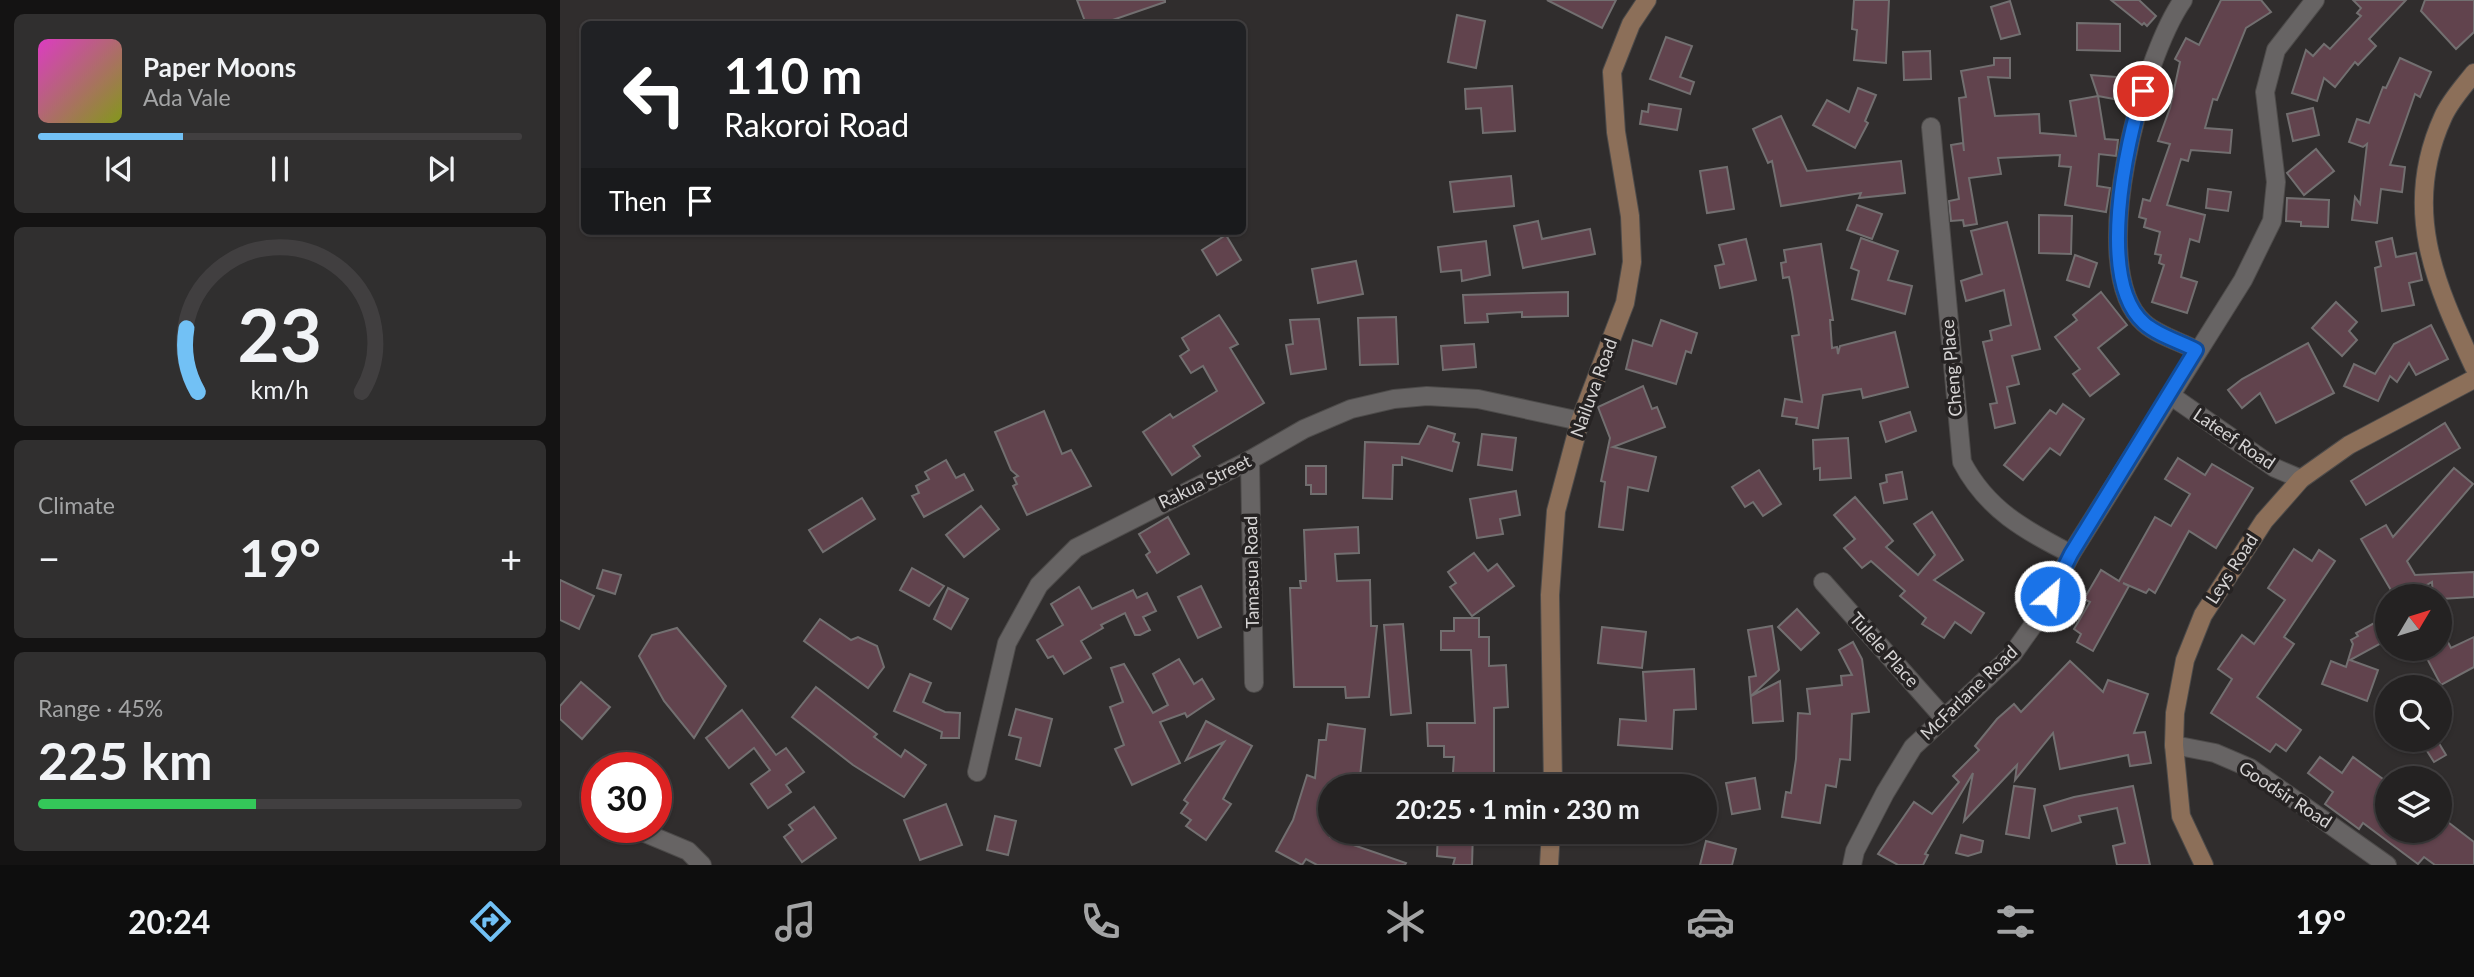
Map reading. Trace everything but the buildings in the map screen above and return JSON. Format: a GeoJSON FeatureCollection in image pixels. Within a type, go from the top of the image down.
{"type":"FeatureCollection","features":[{"type":"Feature","properties":{"kind":"street","name":"Nailuva Road"},"geometry":{"type":"LineString","coordinates":[[1553,774],[1550,595],[1556,511],[1580,421],[1625,303],[1632,262],[1630,216],[1616,132],[1612,72],[1631,24],[1647,0]]}},
{"type":"Feature","properties":{"kind":"street"},"geometry":{"type":"LineString","coordinates":[[2183,0],[2171,17],[2151,65],[2135,116],[2117,220],[2119,263],[2127,298],[2144,323],[2196,350]]}},
{"type":"Feature","properties":{"kind":"street","name":"McFarlane Road"},"geometry":{"type":"LineString","coordinates":[[1852,865],[1855,851],[1879,804],[1913,747],[2012,655],[2039,617],[2071,554],[2196,350],[2243,280],[2272,220],[2276,182],[2265,92],[2276,50],[2315,0]]}},
{"type":"Feature","properties":{"kind":"street"},"geometry":{"type":"LineString","coordinates":[[2474,73],[2443,115],[2428,163],[2423,229],[2440,295],[2474,367]]}},
{"type":"Feature","properties":{"kind":"street","name":"Cheng Place"},"geometry":{"type":"LineString","coordinates":[[1931,127],[1962,462],[1988,503],[2014,525],[2071,554]]}},
{"type":"Feature","properties":{"kind":"street","name":"Leys Road"},"geometry":{"type":"LineString","coordinates":[[2204,865],[2181,816],[2174,745],[2175,713],[2185,660],[2203,615],[2251,540],[2301,479],[2349,445],[2474,379]]}},
{"type":"Feature","properties":{"kind":"street","name":"Lateef Road"},"geometry":{"type":"LineString","coordinates":[[2170,395],[2275,468],[2301,479]]}},
{"type":"Feature","properties":{"kind":"street","name":"Rakua Street"},"geometry":{"type":"LineString","coordinates":[[977,772],[1007,643],[1039,585],[1076,548],[1316,424],[1351,409],[1394,399],[1427,396],[1478,399],[1580,421]]}},
{"type":"Feature","properties":{"kind":"street","name":"Tamasua Road"},"geometry":{"type":"LineString","coordinates":[[1250,460],[1254,683]]}},
{"type":"Feature","properties":{"kind":"street","name":"Tulele Place"},"geometry":{"type":"LineString","coordinates":[[1823,582],[1944,718]]}},
{"type":"Feature","properties":{"kind":"street","name":"Goodsir Road"},"geometry":{"type":"LineString","coordinates":[[2174,745],[2215,753],[2250,768],[2387,865]]}},
{"type":"Feature","properties":{"kind":"street"},"geometry":{"type":"LineString","coordinates":[[669,843],[688,851],[702,865]]}},
{"type":"Feature","properties":{"kind":"street"},"geometry":{"type":"LineString","coordinates":[[1549,865],[1550,844]]}},
{"type":"Feature","properties":{"kind":"route"},"geometry":{"type":"LineString","coordinates":[[2050,596],[2071,554],[2196,350],[2144,323],[2127,298],[2119,263],[2117,220],[2135,116],[2143,91]]}}]}
